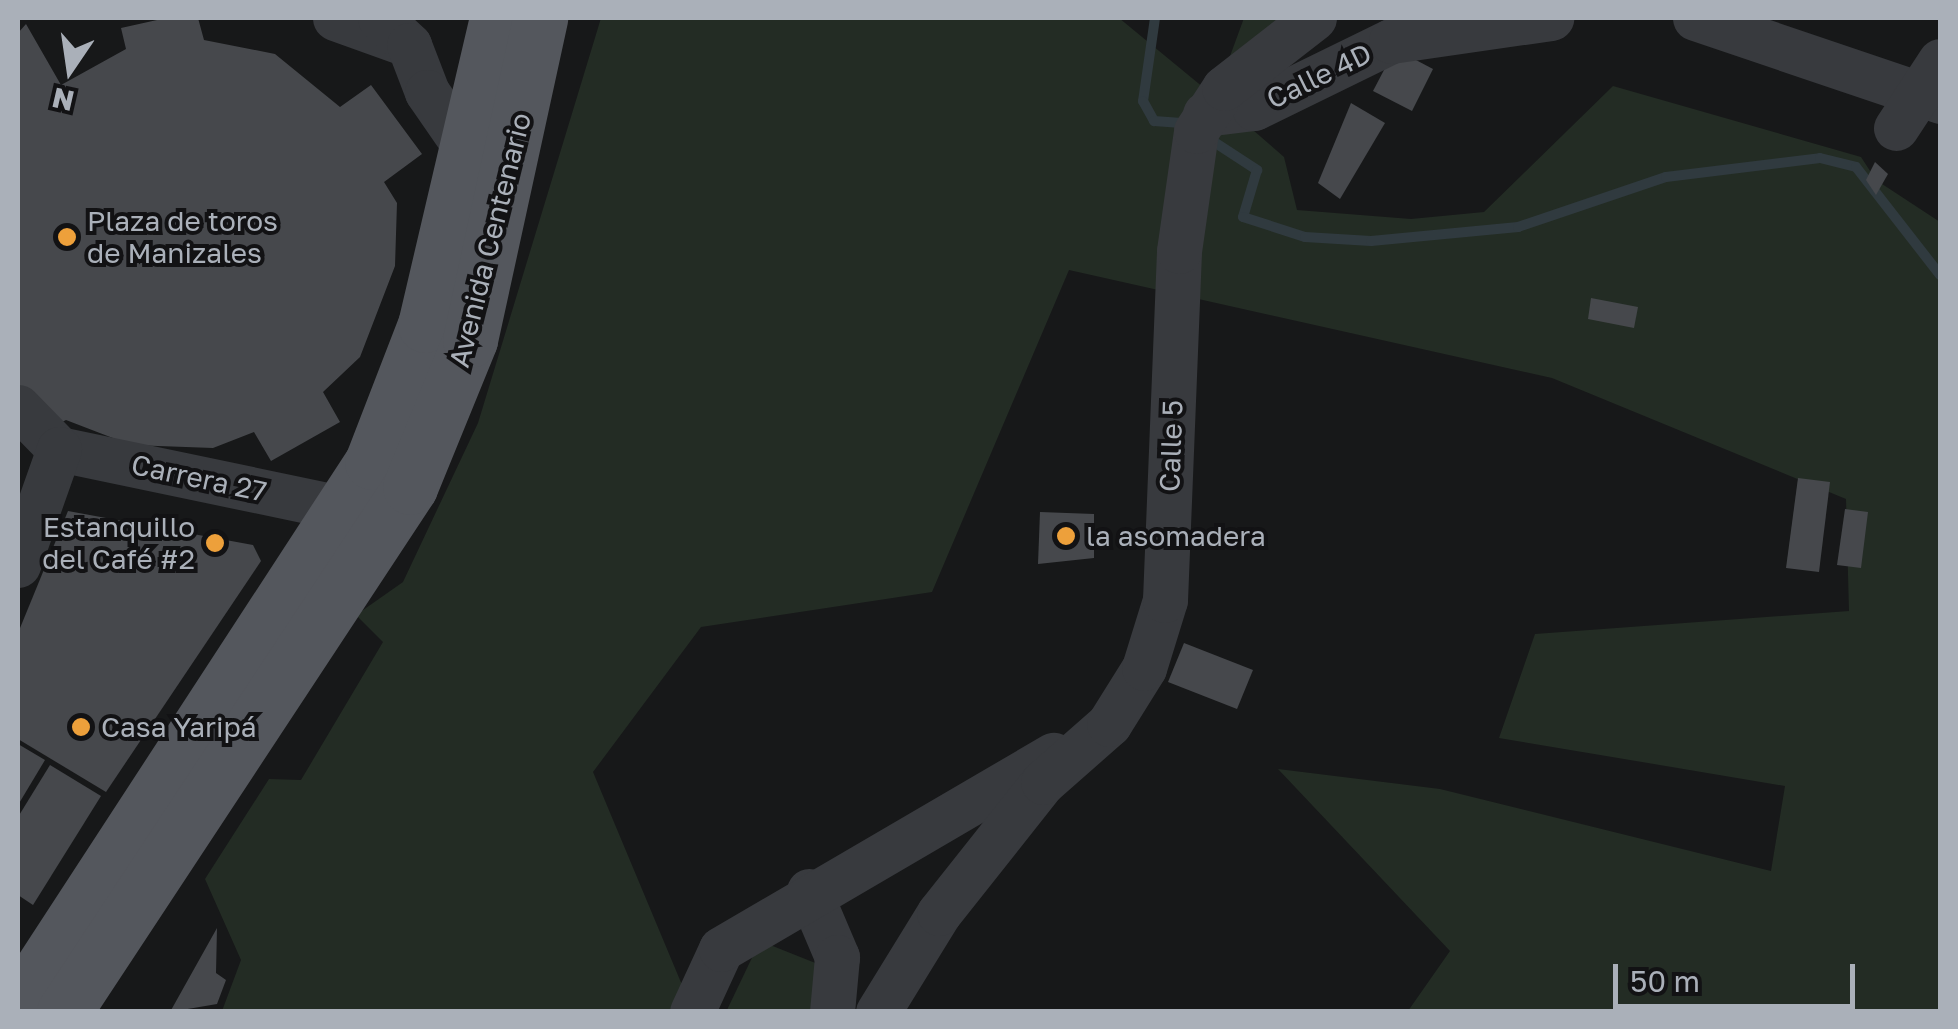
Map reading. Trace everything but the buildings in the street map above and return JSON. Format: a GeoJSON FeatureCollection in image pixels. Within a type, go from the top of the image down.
{"type":"FeatureCollection","features":[{"type":"Feature","properties":{"kind":"main road","name":"Avenida Centenario"},"geometry":{"type":"LineString","coordinates":[[64,1012],[359,530],[454,386],[487,176],[498,18]]}},
{"type":"Feature","properties":{"kind":"main road","name":"Avenida Centenario"},"geometry":{"type":"LineString","coordinates":[[487,176],[540,18]]}},
{"type":"Feature","properties":{"kind":"main road","name":"Avenida Centenario"},"geometry":{"type":"LineString","coordinates":[[18,1005],[359,530]]}},
{"type":"Feature","properties":{"kind":"street"},"geometry":{"type":"LineString","coordinates":[[335,18],[401,26],[487,176]]}},
{"type":"Feature","properties":{"kind":"street"},"geometry":{"type":"LineString","coordinates":[[1204,114],[1314,18]]}},
{"type":"Feature","properties":{"kind":"street","name":"Calle 4D"},"geometry":{"type":"LineString","coordinates":[[1204,114],[1254,108],[1391,41],[1551,18]]}},
{"type":"Feature","properties":{"kind":"street"},"geometry":{"type":"LineString","coordinates":[[1695,18],[1924,96]]}},
{"type":"Feature","properties":{"kind":"street","name":"Calle 5"},"geometry":{"type":"LineString","coordinates":[[878,1012],[939,913],[1043,782],[1109,724],[1144,668],[1165,600],[1178,251],[1204,114]]}},
{"type":"Feature","properties":{"kind":"street"},"geometry":{"type":"LineString","coordinates":[[18,408],[60,449],[18,565]]}},
{"type":"Feature","properties":{"kind":"street","name":"Carrera 27"},"geometry":{"type":"LineString","coordinates":[[60,449],[359,530]]}},
{"type":"Feature","properties":{"kind":"street"},"geometry":{"type":"LineString","coordinates":[[692,1012],[721,949],[810,891],[1109,724]]}},
{"type":"Feature","properties":{"kind":"street"},"geometry":{"type":"LineString","coordinates":[[810,891],[837,957],[832,1012]]}},
{"type":"Feature","properties":{"kind":"shaded area"},"geometry":{"type":"Polygon","coordinates":[[[601,18],[1119,18],[1284,157],[1297,210],[1411,219],[1484,212],[1613,86],[1861,157],[1876,180],[1940,222],[1940,1011],[1408,1011],[1450,951],[1278,769],[1440,789],[1771,871],[1785,786],[1499,738],[1535,634],[1849,611],[1846,499],[1552,378],[1069,270],[932,592],[701,627],[593,772],[685,992],[675,1011],[222,1011],[241,960],[205,879],[269,779],[301,780],[383,642],[356,615],[403,582],[478,423],[601,18]]]}},
{"type":"Feature","properties":{"kind":"shaded area"},"geometry":{"type":"Polygon","coordinates":[[[1244,18],[1294,18],[1215,97],[1244,18]]]}},
{"type":"Feature","properties":{"kind":"shaded area"},"geometry":{"type":"Polygon","coordinates":[[[760,941],[848,976],[839,1011],[726,1012],[760,941]]]}},
{"type":"Feature","properties":{"kind":"waterway"},"geometry":{"type":"LineString","coordinates":[[1155,18],[1143,101],[1154,121],[1185,123]]}},
{"type":"Feature","properties":{"kind":"waterway"},"geometry":{"type":"LineString","coordinates":[[1208,138],[1257,170],[1243,217],[1305,237],[1371,241],[1518,227],[1666,177],[1820,158],[1856,167],[1940,275]]}},
{"type":"Feature","properties":{"kind":"place","name":"Plaza de toros de Manizales"},"geometry":{"type":"Point","coordinates":[67,237]}},
{"type":"Feature","properties":{"kind":"place","name":"la asomadera"},"geometry":{"type":"Point","coordinates":[1066,536]}},
{"type":"Feature","properties":{"kind":"place","name":"Estanquillo del Café #2"},"geometry":{"type":"Point","coordinates":[215,543]}},
{"type":"Feature","properties":{"kind":"place","name":"Casa Yaripá"},"geometry":{"type":"Point","coordinates":[81,727]}}]}
